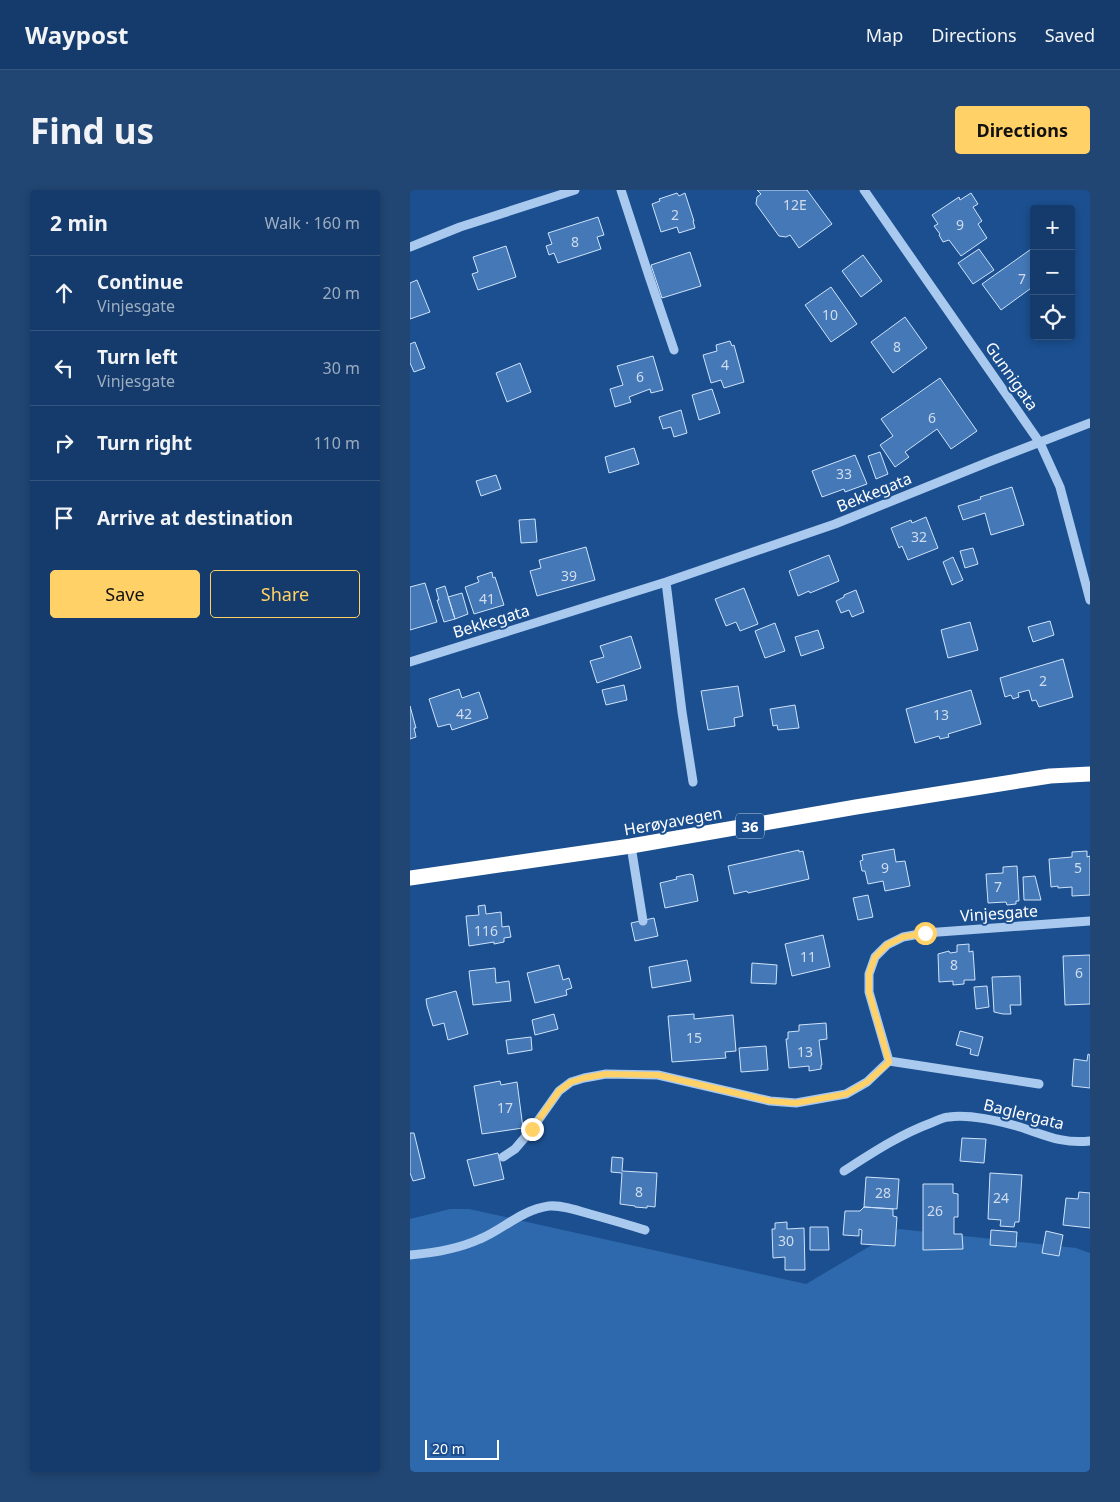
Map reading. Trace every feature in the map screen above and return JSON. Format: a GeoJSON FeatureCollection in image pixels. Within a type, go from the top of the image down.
{"type":"FeatureCollection","features":[{"type":"Feature","properties":{"kind":"highway","name":"Herøyavegen"},"geometry":{"type":"LineString","coordinates":[[410,878],[631,846],[1040,778],[1090,774]]}},
{"type":"Feature","properties":{"kind":"street"},"geometry":{"type":"LineString","coordinates":[[410,247],[460,227],[575,190]]}},
{"type":"Feature","properties":{"kind":"street"},"geometry":{"type":"LineString","coordinates":[[621,190],[674,350]]}},
{"type":"Feature","properties":{"kind":"street","name":"Gunnigata"},"geometry":{"type":"LineString","coordinates":[[864,190],[1040,443],[1060,487],[1090,600]]}},
{"type":"Feature","properties":{"kind":"street","name":"Bekkegata"},"geometry":{"type":"LineString","coordinates":[[410,662],[666,582],[835,524],[1090,423]]}},
{"type":"Feature","properties":{"kind":"street"},"geometry":{"type":"LineString","coordinates":[[666,582],[682,712],[693,782]]}},
{"type":"Feature","properties":{"kind":"street"},"geometry":{"type":"LineString","coordinates":[[631,846],[643,920]]}},
{"type":"Feature","properties":{"kind":"street","name":"Vinjesgate"},"geometry":{"type":"LineString","coordinates":[[889,1062],[869,992],[869,974],[875,957],[887,945],[903,937],[925,933],[1090,921]]}},
{"type":"Feature","properties":{"kind":"street"},"geometry":{"type":"LineString","coordinates":[[503,1157],[515,1149],[532,1129],[559,1091],[571,1082],[606,1074],[658,1075],[770,1101],[796,1103],[846,1094],[867,1082],[889,1062],[1040,1084]]}},
{"type":"Feature","properties":{"kind":"street","name":"Baglergata"},"geometry":{"type":"LineString","coordinates":[[844,1171],[884,1144],[947,1117],[967,1116],[1018,1126],[1058,1140],[1090,1141]]}},
{"type":"Feature","properties":{"kind":"street"},"geometry":{"type":"LineString","coordinates":[[410,1255],[439,1252],[463,1246],[482,1239],[534,1209],[550,1206],[565,1207],[645,1230]]}},
{"type":"Feature","properties":{"kind":"shaded area"},"geometry":{"type":"Polygon","coordinates":[[[450,1209],[469,1209],[806,1284],[899,1229],[1076,1248],[1090,1253],[1090,1472],[410,1472],[410,1219],[450,1209]]]}},
{"type":"Feature","properties":{"kind":"building"},"geometry":{"type":"Polygon","coordinates":[[[757,190],[807,190],[832,224],[799,248],[790,235],[786,237],[779,236],[756,204],[757,197],[761,194],[757,190]]]}},
{"type":"Feature","properties":{"kind":"building"},"geometry":{"type":"Polygon","coordinates":[[[677,193],[679,196],[685,193],[695,228],[679,233],[677,227],[661,232],[652,204],[660,201],[659,199],[677,193]]]}},
{"type":"Feature","properties":{"kind":"building"},"geometry":{"type":"Polygon","coordinates":[[[971,193],[978,204],[973,207],[982,221],[978,224],[987,238],[961,256],[949,240],[943,242],[934,226],[938,224],[932,215],[959,197],[960,200],[971,193]]]}},
{"type":"Feature","properties":{"kind":"building"},"geometry":{"type":"Polygon","coordinates":[[[598,217],[604,235],[597,237],[601,249],[558,263],[554,253],[549,255],[546,246],[552,244],[548,233],[598,217]]]}},
{"type":"Feature","properties":{"kind":"building"},"geometry":{"type":"Polygon","coordinates":[[[506,246],[516,277],[478,290],[472,274],[478,272],[473,257],[506,246]]]}},
{"type":"Feature","properties":{"kind":"building"},"geometry":{"type":"Polygon","coordinates":[[[979,249],[994,270],[973,284],[958,263],[979,249]]]}},
{"type":"Feature","properties":{"kind":"building"},"geometry":{"type":"Polygon","coordinates":[[[1030,250],[1030,289],[1001,310],[982,284],[1030,250]]]}},
{"type":"Feature","properties":{"kind":"building"},"geometry":{"type":"Polygon","coordinates":[[[690,252],[701,286],[662,298],[651,265],[690,252]]]}},
{"type":"Feature","properties":{"kind":"building"},"geometry":{"type":"Polygon","coordinates":[[[863,255],[882,281],[861,297],[842,271],[863,255]]]}},
{"type":"Feature","properties":{"kind":"building"},"geometry":{"type":"Polygon","coordinates":[[[417,280],[430,312],[410,319],[410,283],[417,280]]]}},
{"type":"Feature","properties":{"kind":"building"},"geometry":{"type":"Polygon","coordinates":[[[831,287],[857,324],[831,342],[805,305],[831,287]]]}},
{"type":"Feature","properties":{"kind":"building"},"geometry":{"type":"Polygon","coordinates":[[[905,317],[927,348],[893,373],[871,342],[905,317]]]}},
{"type":"Feature","properties":{"kind":"building"},"geometry":{"type":"Polygon","coordinates":[[[730,341],[732,346],[734,345],[744,382],[724,388],[721,380],[711,383],[703,355],[717,351],[716,345],[730,341]]]}},
{"type":"Feature","properties":{"kind":"building"},"geometry":{"type":"Polygon","coordinates":[[[415,342],[425,368],[414,372],[410,363],[410,344],[415,342]]]}},
{"type":"Feature","properties":{"kind":"building"},"geometry":{"type":"Polygon","coordinates":[[[653,356],[663,390],[651,393],[650,389],[629,397],[631,402],[615,407],[610,389],[623,385],[617,366],[653,356]]]}},
{"type":"Feature","properties":{"kind":"building"},"geometry":{"type":"Polygon","coordinates":[[[520,363],[531,392],[507,402],[496,373],[520,363]]]}},
{"type":"Feature","properties":{"kind":"building"},"geometry":{"type":"Polygon","coordinates":[[[940,378],[977,431],[951,449],[937,429],[905,452],[909,457],[895,467],[880,445],[893,436],[881,419],[940,378]]]}},
{"type":"Feature","properties":{"kind":"building"},"geometry":{"type":"Polygon","coordinates":[[[712,389],[720,413],[699,420],[692,395],[712,389]]]}},
{"type":"Feature","properties":{"kind":"building"},"geometry":{"type":"Polygon","coordinates":[[[681,410],[687,433],[674,437],[671,427],[663,429],[659,417],[681,410]]]}},
{"type":"Feature","properties":{"kind":"building"},"geometry":{"type":"Polygon","coordinates":[[[634,448],[639,464],[609,473],[605,457],[634,448]]]}},
{"type":"Feature","properties":{"kind":"building"},"geometry":{"type":"Polygon","coordinates":[[[880,452],[888,474],[876,479],[868,456],[880,452]]]}},
{"type":"Feature","properties":{"kind":"building"},"geometry":{"type":"Polygon","coordinates":[[[855,455],[867,484],[845,492],[844,489],[822,497],[812,471],[855,455]]]}},
{"type":"Feature","properties":{"kind":"building"},"geometry":{"type":"Polygon","coordinates":[[[496,475],[501,489],[481,496],[476,481],[496,475]]]}},
{"type":"Feature","properties":{"kind":"building"},"geometry":{"type":"Polygon","coordinates":[[[1012,487],[1024,525],[991,535],[985,513],[963,520],[958,506],[1012,487]]]}},
{"type":"Feature","properties":{"kind":"building"},"geometry":{"type":"Polygon","coordinates":[[[926,517],[938,548],[908,560],[902,546],[899,548],[891,528],[911,520],[912,523],[926,517]]]}},
{"type":"Feature","properties":{"kind":"building"},"geometry":{"type":"Polygon","coordinates":[[[535,519],[537,542],[521,543],[519,520],[535,519]]]}},
{"type":"Feature","properties":{"kind":"building"},"geometry":{"type":"Polygon","coordinates":[[[586,547],[595,580],[537,596],[530,571],[541,568],[539,560],[586,547]]]}},
{"type":"Feature","properties":{"kind":"building"},"geometry":{"type":"Polygon","coordinates":[[[973,548],[978,564],[965,568],[960,551],[973,548]]]}},
{"type":"Feature","properties":{"kind":"building"},"geometry":{"type":"Polygon","coordinates":[[[829,555],[839,581],[798,596],[789,571],[829,555]]]}},
{"type":"Feature","properties":{"kind":"building"},"geometry":{"type":"Polygon","coordinates":[[[953,557],[963,580],[952,585],[943,562],[953,557]]]}},
{"type":"Feature","properties":{"kind":"building"},"geometry":{"type":"Polygon","coordinates":[[[492,572],[504,605],[474,614],[465,587],[479,582],[477,577],[492,572]]]}},
{"type":"Feature","properties":{"kind":"building"},"geometry":{"type":"Polygon","coordinates":[[[425,583],[437,622],[410,630],[410,587],[425,583]]]}},
{"type":"Feature","properties":{"kind":"building"},"geometry":{"type":"Polygon","coordinates":[[[445,586],[455,619],[444,622],[437,600],[439,600],[436,589],[445,586]]]}},
{"type":"Feature","properties":{"kind":"building"},"geometry":{"type":"Polygon","coordinates":[[[744,588],[758,624],[740,631],[736,622],[726,626],[715,599],[744,588]]]}},
{"type":"Feature","properties":{"kind":"building"},"geometry":{"type":"Polygon","coordinates":[[[856,590],[864,612],[852,617],[849,610],[841,613],[836,601],[856,590]]]}},
{"type":"Feature","properties":{"kind":"building"},"geometry":{"type":"Polygon","coordinates":[[[462,593],[468,614],[455,619],[448,597],[462,593]]]}},
{"type":"Feature","properties":{"kind":"building"},"geometry":{"type":"Polygon","coordinates":[[[1050,621],[1054,635],[1033,642],[1028,627],[1050,621]]]}},
{"type":"Feature","properties":{"kind":"building"},"geometry":{"type":"Polygon","coordinates":[[[970,622],[978,650],[948,658],[941,630],[970,622]]]}},
{"type":"Feature","properties":{"kind":"building"},"geometry":{"type":"Polygon","coordinates":[[[775,623],[785,651],[765,658],[755,631],[775,623]]]}},
{"type":"Feature","properties":{"kind":"building"},"geometry":{"type":"Polygon","coordinates":[[[818,630],[824,648],[801,656],[795,637],[818,630]]]}},
{"type":"Feature","properties":{"kind":"building"},"geometry":{"type":"Polygon","coordinates":[[[631,636],[641,668],[597,683],[590,661],[604,657],[600,646],[631,636]]]}},
{"type":"Feature","properties":{"kind":"building"},"geometry":{"type":"Polygon","coordinates":[[[1063,659],[1073,697],[1039,707],[1036,700],[1032,701],[1029,690],[1018,693],[1019,697],[1013,699],[1011,695],[1005,697],[1000,678],[1063,659]]]}},
{"type":"Feature","properties":{"kind":"building"},"geometry":{"type":"Polygon","coordinates":[[[624,685],[627,700],[606,705],[602,690],[624,685]]]}},
{"type":"Feature","properties":{"kind":"building"},"geometry":{"type":"Polygon","coordinates":[[[738,686],[743,716],[734,718],[735,726],[708,730],[701,691],[738,686]]]}},
{"type":"Feature","properties":{"kind":"building"},"geometry":{"type":"Polygon","coordinates":[[[459,689],[462,698],[479,692],[488,718],[452,730],[450,724],[438,727],[429,699],[459,689]]]}},
{"type":"Feature","properties":{"kind":"building"},"geometry":{"type":"Polygon","coordinates":[[[971,690],[981,724],[948,734],[949,737],[940,739],[939,736],[915,743],[906,709],[971,690]]]}},
{"type":"Feature","properties":{"kind":"building"},"geometry":{"type":"Polygon","coordinates":[[[795,705],[799,728],[778,730],[777,725],[773,726],[770,709],[795,705]]]}},
{"type":"Feature","properties":{"kind":"building"},"geometry":{"type":"Polygon","coordinates":[[[410,706],[416,728],[414,728],[416,737],[410,739],[410,706]]]}},
{"type":"Feature","properties":{"kind":"building"},"geometry":{"type":"Polygon","coordinates":[[[894,849],[896,862],[905,861],[910,886],[885,891],[883,881],[868,884],[865,871],[862,871],[860,861],[863,860],[862,855],[894,849]]]}},
{"type":"Feature","properties":{"kind":"building"},"geometry":{"type":"Polygon","coordinates":[[[799,850],[799,852],[803,851],[809,879],[748,893],[747,891],[734,894],[728,866],[799,850]]]}},
{"type":"Feature","properties":{"kind":"building"},"geometry":{"type":"Polygon","coordinates":[[[1087,851],[1087,857],[1090,856],[1090,895],[1072,896],[1072,887],[1051,887],[1049,859],[1072,857],[1072,852],[1087,851]]]}},
{"type":"Feature","properties":{"kind":"building"},"geometry":{"type":"Polygon","coordinates":[[[1017,866],[1019,901],[1016,901],[1016,904],[1007,905],[1006,902],[988,903],[986,874],[1003,873],[1003,867],[1017,866]]]}},
{"type":"Feature","properties":{"kind":"building"},"geometry":{"type":"Polygon","coordinates":[[[690,874],[693,875],[698,901],[665,908],[660,883],[690,874]]]}},
{"type":"Feature","properties":{"kind":"building"},"geometry":{"type":"Polygon","coordinates":[[[1035,876],[1041,900],[1024,900],[1023,877],[1035,876]]]}},
{"type":"Feature","properties":{"kind":"building"},"geometry":{"type":"Polygon","coordinates":[[[868,895],[873,917],[858,920],[853,898],[868,895]]]}},
{"type":"Feature","properties":{"kind":"building"},"geometry":{"type":"Polygon","coordinates":[[[485,905],[486,914],[501,912],[502,927],[509,926],[511,937],[504,938],[504,942],[469,946],[466,916],[479,915],[478,906],[485,905]]]}},
{"type":"Feature","properties":{"kind":"building"},"geometry":{"type":"Polygon","coordinates":[[[654,918],[658,936],[635,941],[631,923],[654,918]]]}},
{"type":"Feature","properties":{"kind":"building"},"geometry":{"type":"Polygon","coordinates":[[[823,935],[830,967],[792,976],[785,944],[823,935]]]}},
{"type":"Feature","properties":{"kind":"building"},"geometry":{"type":"Polygon","coordinates":[[[969,944],[969,952],[973,951],[975,980],[964,980],[964,984],[953,985],[953,981],[939,982],[938,954],[949,951],[950,953],[957,952],[957,945],[969,944]]]}},
{"type":"Feature","properties":{"kind":"building"},"geometry":{"type":"Polygon","coordinates":[[[1090,955],[1090,1004],[1065,1005],[1063,956],[1090,955]]]}},
{"type":"Feature","properties":{"kind":"building"},"geometry":{"type":"Polygon","coordinates":[[[687,960],[691,981],[652,988],[649,967],[687,960]]]}},
{"type":"Feature","properties":{"kind":"building"},"geometry":{"type":"Polygon","coordinates":[[[752,963],[777,965],[776,984],[751,983],[752,963]]]}},
{"type":"Feature","properties":{"kind":"building"},"geometry":{"type":"Polygon","coordinates":[[[559,965],[563,980],[569,978],[572,988],[566,990],[567,995],[535,1003],[527,973],[559,965]]]}},
{"type":"Feature","properties":{"kind":"building"},"geometry":{"type":"Polygon","coordinates":[[[495,968],[496,983],[509,981],[511,1001],[473,1005],[469,971],[495,968]]]}},
{"type":"Feature","properties":{"kind":"building"},"geometry":{"type":"Polygon","coordinates":[[[1020,976],[1021,1005],[1010,1005],[1011,1014],[994,1012],[992,977],[1020,976]]]}},
{"type":"Feature","properties":{"kind":"building"},"geometry":{"type":"Polygon","coordinates":[[[987,986],[989,1007],[976,1009],[974,987],[987,986]]]}},
{"type":"Feature","properties":{"kind":"building"},"geometry":{"type":"Polygon","coordinates":[[[456,991],[468,1034],[448,1040],[444,1023],[433,1026],[426,999],[456,991]]]}},
{"type":"Feature","properties":{"kind":"building"},"geometry":{"type":"Polygon","coordinates":[[[554,1014],[558,1029],[535,1035],[532,1020],[554,1014]]]}},
{"type":"Feature","properties":{"kind":"building"},"geometry":{"type":"Polygon","coordinates":[[[694,1014],[694,1019],[733,1015],[736,1051],[725,1052],[726,1058],[672,1062],[668,1016],[694,1014]]]}},
{"type":"Feature","properties":{"kind":"building"},"geometry":{"type":"Polygon","coordinates":[[[826,1023],[827,1039],[819,1040],[821,1069],[809,1071],[809,1066],[789,1068],[786,1039],[788,1039],[788,1032],[799,1031],[799,1025],[826,1023]]]}},
{"type":"Feature","properties":{"kind":"building"},"geometry":{"type":"Polygon","coordinates":[[[960,1031],[983,1037],[978,1056],[970,1054],[971,1049],[956,1045],[960,1031]]]}},
{"type":"Feature","properties":{"kind":"building"},"geometry":{"type":"Polygon","coordinates":[[[531,1037],[532,1050],[508,1054],[506,1040],[531,1037]]]}},
{"type":"Feature","properties":{"kind":"building"},"geometry":{"type":"Polygon","coordinates":[[[766,1046],[768,1070],[741,1072],[739,1048],[766,1046]]]}},
{"type":"Feature","properties":{"kind":"building"},"geometry":{"type":"Polygon","coordinates":[[[1088,1054],[1090,1055],[1090,1088],[1072,1086],[1074,1059],[1087,1061],[1088,1054]]]}},
{"type":"Feature","properties":{"kind":"building"},"geometry":{"type":"Polygon","coordinates":[[[500,1081],[501,1085],[517,1082],[523,1128],[482,1134],[474,1086],[500,1081]]]}},
{"type":"Feature","properties":{"kind":"building"},"geometry":{"type":"Polygon","coordinates":[[[410,1133],[414,1133],[425,1178],[413,1181],[410,1173],[410,1133]]]}},
{"type":"Feature","properties":{"kind":"building"},"geometry":{"type":"Polygon","coordinates":[[[962,1138],[986,1139],[984,1163],[960,1161],[962,1138]]]}},
{"type":"Feature","properties":{"kind":"building"},"geometry":{"type":"Polygon","coordinates":[[[498,1153],[504,1179],[474,1186],[467,1160],[498,1153]]]}},
{"type":"Feature","properties":{"kind":"building"},"geometry":{"type":"Polygon","coordinates":[[[612,1157],[623,1158],[622,1171],[657,1173],[655,1207],[635,1207],[620,1204],[622,1173],[611,1172],[612,1157]]]}},
{"type":"Feature","properties":{"kind":"building"},"geometry":{"type":"Polygon","coordinates":[[[990,1173],[1022,1175],[1019,1222],[1015,1222],[1014,1227],[1000,1226],[1001,1220],[988,1219],[990,1173]]]}},
{"type":"Feature","properties":{"kind":"building"},"geometry":{"type":"Polygon","coordinates":[[[866,1177],[899,1179],[897,1209],[864,1207],[866,1177]]]}},
{"type":"Feature","properties":{"kind":"building"},"geometry":{"type":"Polygon","coordinates":[[[923,1184],[953,1184],[953,1193],[958,1194],[958,1217],[954,1217],[954,1234],[962,1234],[963,1249],[923,1250],[923,1184]]]}},
{"type":"Feature","properties":{"kind":"building"},"geometry":{"type":"Polygon","coordinates":[[[1079,1192],[1090,1193],[1090,1228],[1063,1225],[1066,1198],[1078,1199],[1079,1192]]]}},
{"type":"Feature","properties":{"kind":"building"},"geometry":{"type":"Polygon","coordinates":[[[864,1207],[893,1209],[893,1216],[897,1217],[895,1246],[861,1244],[862,1230],[859,1229],[859,1236],[843,1235],[845,1211],[860,1211],[864,1207]]]}},
{"type":"Feature","properties":{"kind":"building"},"geometry":{"type":"Polygon","coordinates":[[[787,1222],[787,1229],[804,1228],[805,1270],[785,1270],[785,1257],[773,1258],[772,1229],[775,1229],[775,1223],[787,1222]]]}},
{"type":"Feature","properties":{"kind":"building"},"geometry":{"type":"Polygon","coordinates":[[[810,1227],[828,1227],[829,1250],[810,1250],[810,1227]]]}},
{"type":"Feature","properties":{"kind":"building"},"geometry":{"type":"Polygon","coordinates":[[[991,1230],[1017,1232],[1016,1247],[990,1245],[991,1230]]]}},
{"type":"Feature","properties":{"kind":"building"},"geometry":{"type":"Polygon","coordinates":[[[1046,1231],[1063,1235],[1059,1256],[1042,1253],[1046,1231]]]}},
{"type":"Feature","properties":{"kind":"route"},"geometry":{"type":"LineString","coordinates":[[532,1129],[559,1091],[571,1082],[606,1074],[658,1075],[770,1101],[796,1103],[846,1094],[867,1082],[889,1062],[869,992],[869,974],[875,957],[887,945],[903,937],[925,933]]}}]}
